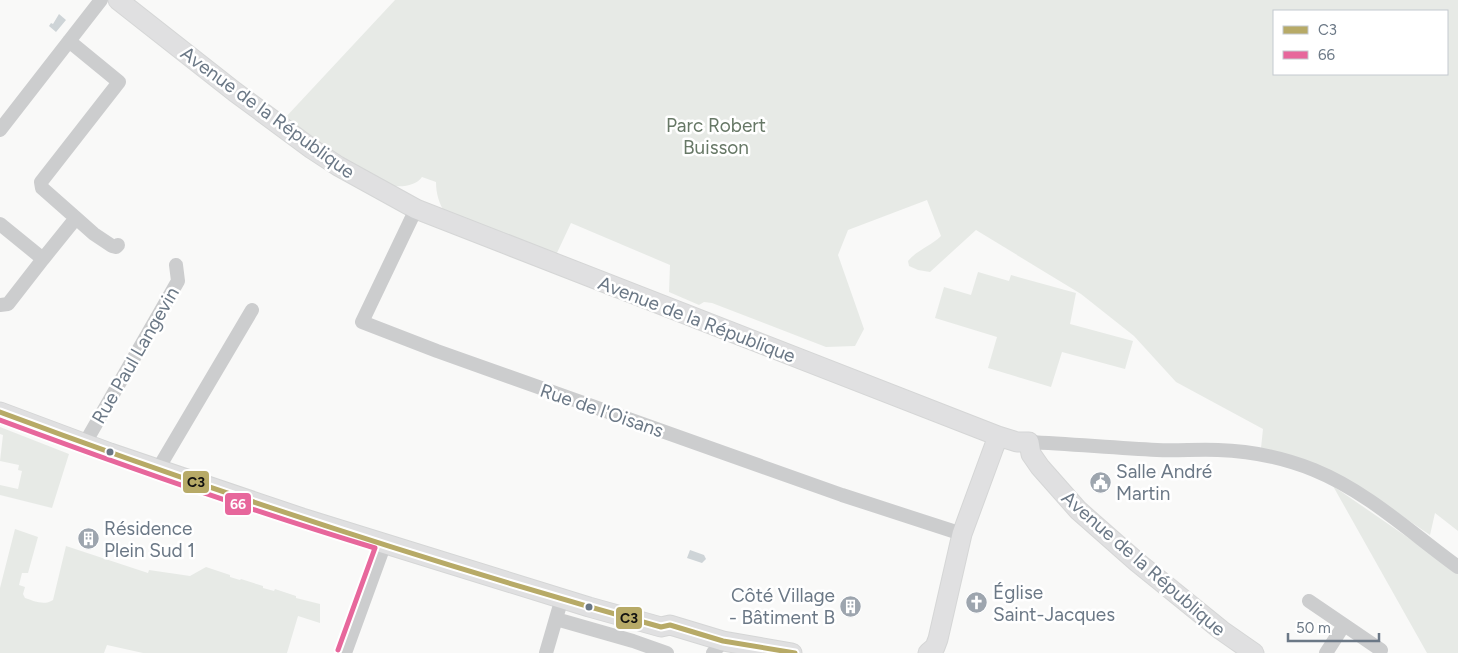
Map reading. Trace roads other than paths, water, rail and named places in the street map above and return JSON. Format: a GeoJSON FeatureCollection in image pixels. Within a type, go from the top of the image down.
{"type":"FeatureCollection","features":[{"type":"Feature","properties":{"kind":"street"},"geometry":{"type":"LineString","coordinates":[[0,130],[101,0]]}},
{"type":"Feature","properties":{"kind":"street","name":"Avenue de la République"},"geometry":{"type":"LineString","coordinates":[[118,0],[235,92],[312,149],[338,166],[416,209],[998,436],[1016,442],[1029,442],[1031,454],[1040,467],[1078,510],[1221,630],[1254,653]]}},
{"type":"Feature","properties":{"kind":"street"},"geometry":{"type":"LineString","coordinates":[[69,42],[119,82],[41,182],[42,188],[94,234],[112,246],[118,244]]}},
{"type":"Feature","properties":{"kind":"street","name":"Rue de l'Oisans"},"geometry":{"type":"LineString","coordinates":[[416,209],[362,322],[446,355],[842,495],[962,534]]}},
{"type":"Feature","properties":{"kind":"street"},"geometry":{"type":"LineString","coordinates":[[0,305],[8,304],[76,218]]}},
{"type":"Feature","properties":{"kind":"street"},"geometry":{"type":"LineString","coordinates":[[0,224],[44,259]]}},
{"type":"Feature","properties":{"kind":"street","name":"Rue Paul Langevin"},"geometry":{"type":"LineString","coordinates":[[85,443],[178,281],[176,265]]}},
{"type":"Feature","properties":{"kind":"street"},"geometry":{"type":"LineString","coordinates":[[158,469],[252,310]]}},
{"type":"Feature","properties":{"kind":"street","name":"Rue Paul Langevin"},"geometry":{"type":"LineString","coordinates":[[0,412],[158,469],[297,516],[661,627],[671,635],[720,649],[793,653]]}},
{"type":"Feature","properties":{"kind":"street"},"geometry":{"type":"LineString","coordinates":[[931,650],[938,639],[962,534],[998,436]]}},
{"type":"Feature","properties":{"kind":"street"},"geometry":{"type":"LineString","coordinates":[[1029,442],[1160,450],[1220,450],[1256,454],[1295,464],[1336,481],[1385,510],[1458,567]]}},
{"type":"Feature","properties":{"kind":"street"},"geometry":{"type":"LineString","coordinates":[[345,653],[385,543]]}},
{"type":"Feature","properties":{"kind":"street"},"geometry":{"type":"LineString","coordinates":[[546,653],[562,598]]}},
{"type":"Feature","properties":{"kind":"street"},"geometry":{"type":"LineString","coordinates":[[1309,601],[1381,650]]}},
{"type":"Feature","properties":{"kind":"street"},"geometry":{"type":"LineString","coordinates":[[556,620],[632,647],[667,653]]}},
{"type":"Feature","properties":{"kind":"street"},"geometry":{"type":"LineString","coordinates":[[1326,653],[1344,625]]}},
{"type":"Feature","properties":{"kind":"place","name":"Salle André Martin"},"geometry":{"type":"Point","coordinates":[1100,482]}},
{"type":"Feature","properties":{"kind":"place","name":"Résidence Plein Sud 1"},"geometry":{"type":"Point","coordinates":[88,539]}},
{"type":"Feature","properties":{"kind":"place","name":"Église Saint-Jacques"},"geometry":{"type":"Point","coordinates":[977,603]}},
{"type":"Feature","properties":{"kind":"place","name":"Côté Village - Bâtiment B"},"geometry":{"type":"Point","coordinates":[851,606]}},
{"type":"Feature","properties":{"kind":"park label","name":"Parc Robert Buisson"},"geometry":{"type":"Point","coordinates":[716,136]}}]}
